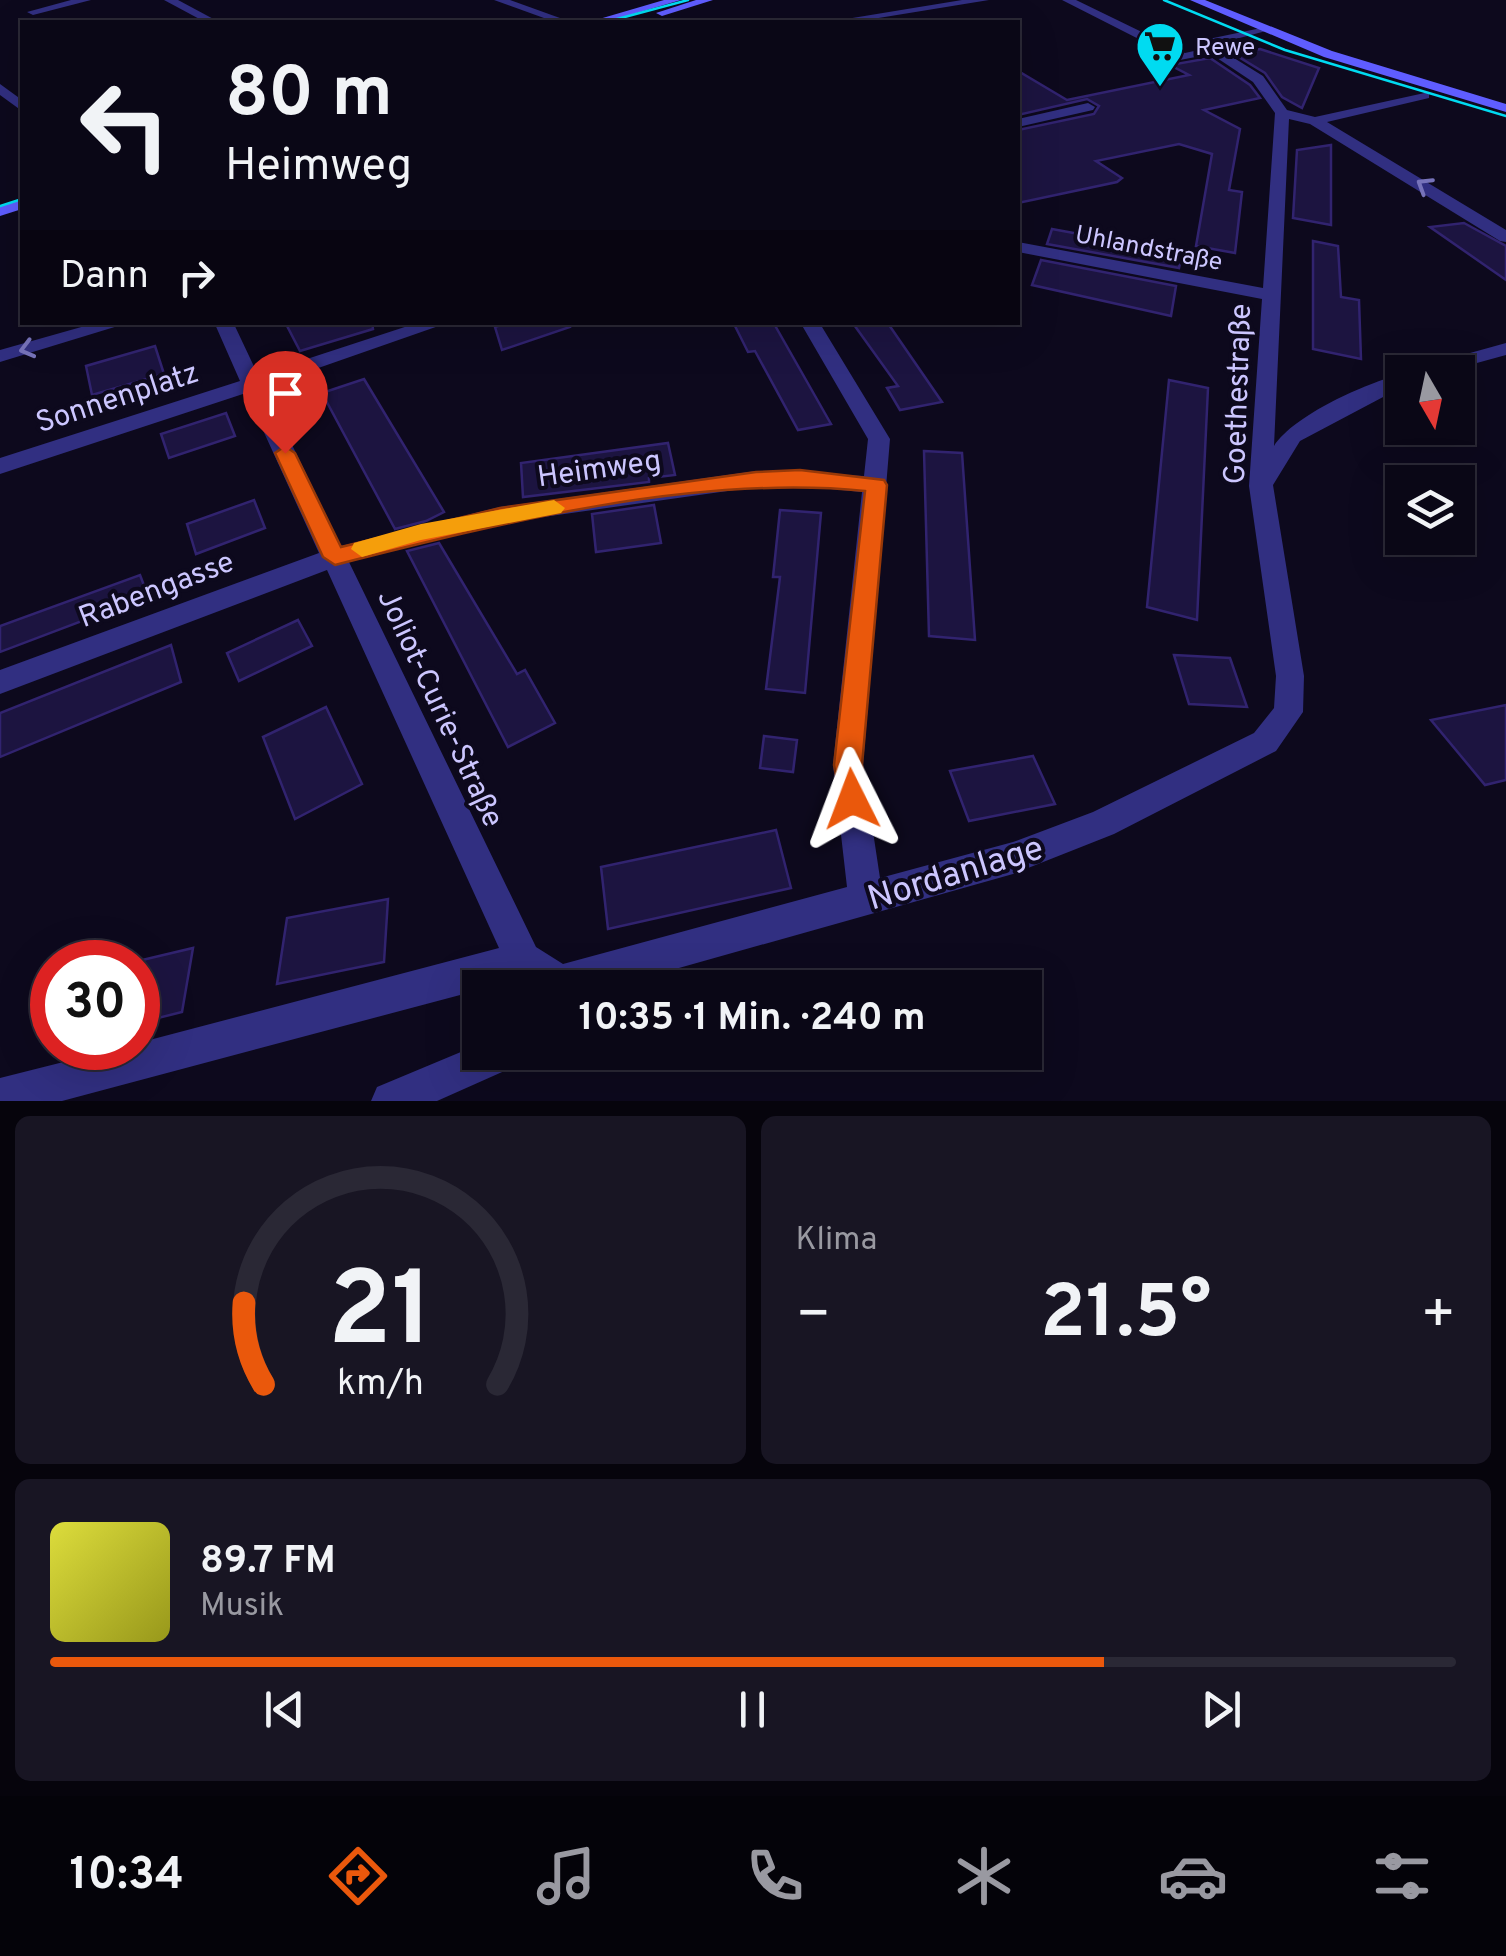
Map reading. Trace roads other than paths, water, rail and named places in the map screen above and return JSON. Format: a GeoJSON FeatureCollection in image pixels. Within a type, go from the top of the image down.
{"type":"FeatureCollection","features":[{"type":"Feature","properties":{"kind":"main road"},"geometry":{"type":"LineString","coordinates":[[635,20],[708,0]]}},
{"type":"Feature","properties":{"kind":"main road"},"geometry":{"type":"LineString","coordinates":[[1194,0],[1262,29],[1506,108]]}},
{"type":"Feature","properties":{"kind":"main road"},"geometry":{"type":"LineString","coordinates":[[601,20],[668,1]]}},
{"type":"Feature","properties":{"kind":"street"},"geometry":{"type":"LineString","coordinates":[[33,12],[86,0]]}},
{"type":"Feature","properties":{"kind":"street"},"geometry":{"type":"LineString","coordinates":[[169,0],[209,20]]}},
{"type":"Feature","properties":{"kind":"street"},"geometry":{"type":"LineString","coordinates":[[499,0],[559,20]]}},
{"type":"Feature","properties":{"kind":"street"},"geometry":{"type":"LineString","coordinates":[[902,0],[920,10]]}},
{"type":"Feature","properties":{"kind":"street"},"geometry":{"type":"LineString","coordinates":[[848,20],[984,0]]}},
{"type":"Feature","properties":{"kind":"street"},"geometry":{"type":"LineString","coordinates":[[1067,0],[1184,57],[1210,51]]}},
{"type":"Feature","properties":{"kind":"street"},"geometry":{"type":"LineString","coordinates":[[1262,29],[1209,39],[1203,44],[1258,79],[1282,113],[1315,121],[1506,238]]}},
{"type":"Feature","properties":{"kind":"street"},"geometry":{"type":"LineString","coordinates":[[0,88],[20,105]]}},
{"type":"Feature","properties":{"kind":"street"},"geometry":{"type":"LineString","coordinates":[[1315,121],[1424,95]]}},
{"type":"Feature","properties":{"kind":"street"},"geometry":{"type":"LineString","coordinates":[[1020,123],[1088,107]]}},
{"type":"Feature","properties":{"kind":"street","name":"Goethestraße"},"geometry":{"type":"LineString","coordinates":[[1282,113],[1261,486],[1290,676]]}},
{"type":"Feature","properties":{"kind":"street","name":"Uhlandstraße"},"geometry":{"type":"LineString","coordinates":[[1020,247],[1271,295]]}},
{"type":"Feature","properties":{"kind":"street"},"geometry":{"type":"LineString","coordinates":[[0,356],[111,325]]}},
{"type":"Feature","properties":{"kind":"street","name":"Joliot-Curie-Straße"},"geometry":{"type":"LineString","coordinates":[[224,325],[522,960]]}},
{"type":"Feature","properties":{"kind":"street","name":"Sonnenplatz"},"geometry":{"type":"LineString","coordinates":[[0,466],[431,325]]}},
{"type":"Feature","properties":{"kind":"street"},"geometry":{"type":"LineString","coordinates":[[811,325],[879,439],[848,765],[866,900]]}},
{"type":"Feature","properties":{"kind":"street"},"geometry":{"type":"LineString","coordinates":[[1475,358],[1506,350]]}},
{"type":"Feature","properties":{"kind":"street"},"geometry":{"type":"LineString","coordinates":[[1261,486],[1292,436],[1385,387]]}},
{"type":"Feature","properties":{"kind":"street","name":"Heimweg"},"geometry":{"type":"LineString","coordinates":[[335,557],[500,516],[756,479],[800,478],[877,485]]}},
{"type":"Feature","properties":{"kind":"street","name":"Rabengasse"},"geometry":{"type":"LineString","coordinates":[[0,682],[335,557]]}},
{"type":"Feature","properties":{"kind":"street","name":"Nordanlage"},"geometry":{"type":"LineString","coordinates":[[613,970],[1013,858],[1103,823],[1265,742],[1288,712],[1290,676]]}},
{"type":"Feature","properties":{"kind":"street"},"geometry":{"type":"LineString","coordinates":[[0,1098],[522,960]]}},
{"type":"Feature","properties":{"kind":"street","name":"Nordanlage"},"geometry":{"type":"LineString","coordinates":[[522,960],[537,970]]}},
{"type":"Feature","properties":{"kind":"street"},"geometry":{"type":"LineString","coordinates":[[392,1101],[464,1070]]}},
{"type":"Feature","properties":{"kind":"tram line"},"geometry":{"type":"LineString","coordinates":[[613,20],[688,0]]}},
{"type":"Feature","properties":{"kind":"tram line"},"geometry":{"type":"LineString","coordinates":[[1164,0],[1285,50],[1506,116]]}},
{"type":"Feature","properties":{"kind":"tram line"},"geometry":{"type":"LineString","coordinates":[[0,206],[20,200]]}},
{"type":"Feature","properties":{"kind":"place","name":"Rewe"},"geometry":{"type":"Point","coordinates":[1160,88]}}]}
